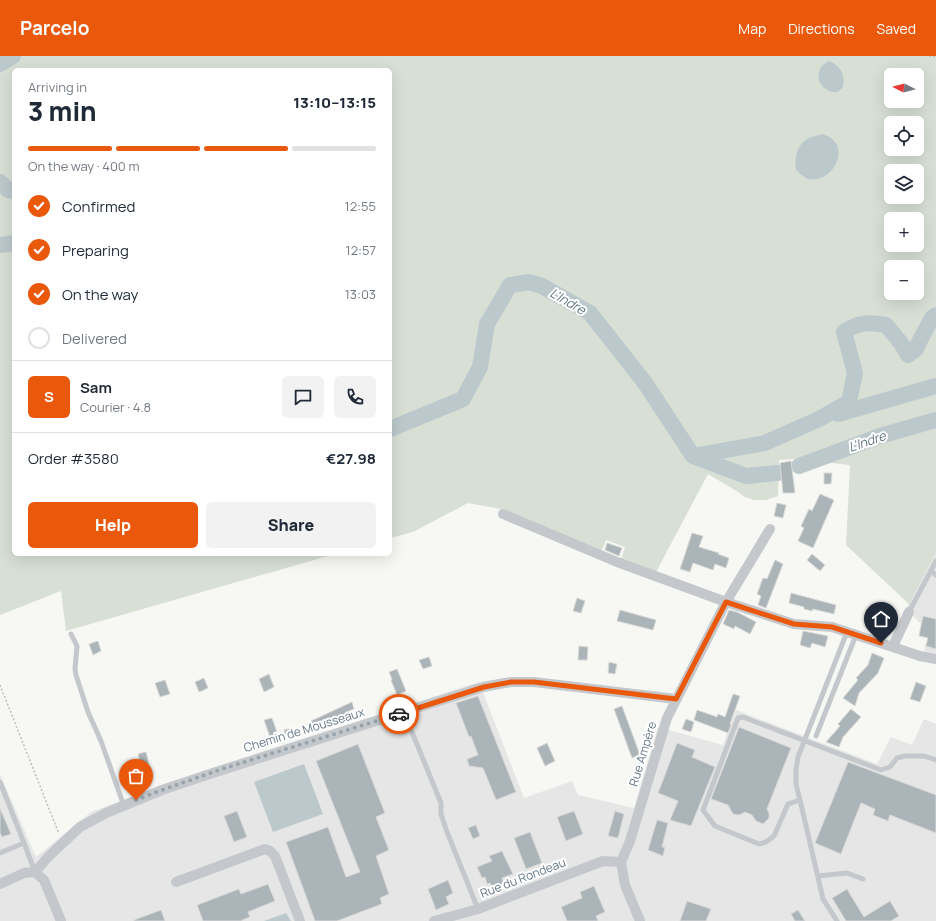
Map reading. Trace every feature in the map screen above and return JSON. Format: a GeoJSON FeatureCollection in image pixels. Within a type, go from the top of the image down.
{"type":"FeatureCollection","features":[{"type":"Feature","properties":{"kind":"street"},"geometry":{"type":"LineString","coordinates":[[503,514],[617,562],[726,602],[794,624],[832,627],[894,646],[920,656],[936,659]]}},
{"type":"Feature","properties":{"kind":"street","name":"Rue Ampère"},"geometry":{"type":"LineString","coordinates":[[621,862],[630,841],[667,718],[726,602],[770,529]]}},
{"type":"Feature","properties":{"kind":"street"},"geometry":{"type":"LineString","coordinates":[[894,646],[909,612]]}},
{"type":"Feature","properties":{"kind":"street","name":"Chemin de Mousseaux"},"geometry":{"type":"LineString","coordinates":[[35,872],[49,856],[80,828],[106,813],[162,790],[225,768],[484,687],[511,682],[534,682],[676,699]]}},
{"type":"Feature","properties":{"kind":"street"},"geometry":{"type":"LineString","coordinates":[[176,882],[265,849],[270,851],[275,856],[300,921]]}},
{"type":"Feature","properties":{"kind":"street","name":"Rue du Rondeau"},"geometry":{"type":"LineString","coordinates":[[434,921],[452,919],[603,861],[621,862]]}},
{"type":"Feature","properties":{"kind":"street"},"geometry":{"type":"LineString","coordinates":[[621,862],[625,884],[640,921]]}},
{"type":"Feature","properties":{"kind":"street"},"geometry":{"type":"LineString","coordinates":[[0,884],[24,873],[35,872],[44,880],[61,921]]}},
{"type":"Feature","properties":{"kind":"lane"},"geometry":{"type":"LineString","coordinates":[[909,612],[936,561]]}},
{"type":"Feature","properties":{"kind":"lane"},"geometry":{"type":"LineString","coordinates":[[930,571],[936,574]]}},
{"type":"Feature","properties":{"kind":"lane"},"geometry":{"type":"LineString","coordinates":[[72,634],[77,646],[75,669],[76,675],[88,712],[101,741],[124,806]]}},
{"type":"Feature","properties":{"kind":"lane"},"geometry":{"type":"LineString","coordinates":[[816,736],[852,634]]}},
{"type":"Feature","properties":{"kind":"lane"},"geometry":{"type":"LineString","coordinates":[[837,921],[823,899],[796,784],[796,768],[804,740],[852,634]]}},
{"type":"Feature","properties":{"kind":"lane"},"geometry":{"type":"LineString","coordinates":[[800,800],[788,804],[774,836],[766,842],[759,844],[715,826],[703,810],[738,718],[743,717],[881,770],[890,767],[897,758],[905,756],[924,756],[936,760]]}},
{"type":"Feature","properties":{"kind":"lane"},"geometry":{"type":"LineString","coordinates":[[412,732],[441,803],[441,814],[447,832],[478,909]]}},
{"type":"Feature","properties":{"kind":"lane"},"geometry":{"type":"LineString","coordinates":[[0,782],[35,872]]}},
{"type":"Feature","properties":{"kind":"lane"},"geometry":{"type":"LineString","coordinates":[[0,853],[24,843]]}},
{"type":"Feature","properties":{"kind":"lane"},"geometry":{"type":"LineString","coordinates":[[818,876],[847,873],[863,879]]}},
{"type":"Feature","properties":{"kind":"path"},"geometry":{"type":"LineString","coordinates":[[929,56],[936,57]]}},
{"type":"Feature","properties":{"kind":"path"},"geometry":{"type":"LineString","coordinates":[[0,685],[62,844]]}},
{"type":"Feature","properties":{"kind":"shaded area"},"geometry":{"type":"Polygon","coordinates":[[[0,56],[936,56],[936,552],[909,604],[846,545],[850,465],[793,459],[779,460],[778,496],[766,500],[754,500],[745,497],[708,474],[655,574],[621,560],[625,547],[606,540],[601,552],[506,510],[468,503],[413,532],[392,537],[392,68],[12,68],[12,556],[328,556],[66,631],[61,591],[0,615],[0,56]]]}},
{"type":"Feature","properties":{"kind":"shaded area"},"geometry":{"type":"Polygon","coordinates":[[[829,61],[833,62],[839,67],[843,74],[843,86],[836,92],[832,92],[823,87],[818,77],[821,67],[829,61]]]}},
{"type":"Feature","properties":{"kind":"shaded area"},"geometry":{"type":"Polygon","coordinates":[[[822,134],[832,139],[837,146],[838,155],[836,163],[831,171],[824,177],[815,179],[806,178],[796,170],[797,152],[805,140],[822,134]]]}},
{"type":"Feature","properties":{"kind":"shaded area"},"geometry":{"type":"Polygon","coordinates":[[[936,552],[936,654],[924,651],[927,638],[919,636],[921,624],[912,615],[904,612],[936,552]]]}},
{"type":"Feature","properties":{"kind":"shaded area"},"geometry":{"type":"Polygon","coordinates":[[[479,682],[524,798],[572,781],[578,795],[634,808],[658,727],[723,745],[736,710],[877,764],[891,737],[912,745],[924,719],[936,724],[936,921],[0,921],[0,774],[36,857],[91,812],[177,780],[479,682]]]}},
{"type":"Feature","properties":{"kind":"shaded area"},"geometry":{"type":"Polygon","coordinates":[[[304,764],[323,814],[273,832],[254,782],[304,764]]]}},
{"type":"Feature","properties":{"kind":"shaded area"},"geometry":{"type":"Polygon","coordinates":[[[286,913],[291,921],[264,921],[286,913]]]}},
{"type":"Feature","properties":{"kind":"building"},"geometry":{"type":"Polygon","coordinates":[[[791,461],[795,493],[783,493],[780,463],[791,461]]]}},
{"type":"Feature","properties":{"kind":"building"},"geometry":{"type":"Polygon","coordinates":[[[824,473],[832,473],[831,484],[824,484],[824,473]]]}},
{"type":"Feature","properties":{"kind":"building"},"geometry":{"type":"Polygon","coordinates":[[[820,494],[834,500],[813,548],[798,541],[804,528],[801,526],[809,509],[812,511],[820,494]]]}},
{"type":"Feature","properties":{"kind":"building"},"geometry":{"type":"Polygon","coordinates":[[[777,503],[786,505],[783,518],[774,516],[777,503]]]}},
{"type":"Feature","properties":{"kind":"building"},"geometry":{"type":"Polygon","coordinates":[[[692,533],[703,536],[699,547],[719,553],[718,554],[729,558],[726,568],[715,564],[713,570],[693,563],[690,572],[680,569],[692,533]]]}},
{"type":"Feature","properties":{"kind":"building"},"geometry":{"type":"Polygon","coordinates":[[[607,543],[622,548],[619,556],[605,550],[607,543]]]}},
{"type":"Feature","properties":{"kind":"building"},"geometry":{"type":"Polygon","coordinates":[[[812,554],[825,565],[820,571],[807,560],[812,554]]]}},
{"type":"Feature","properties":{"kind":"building"},"geometry":{"type":"Polygon","coordinates":[[[775,560],[783,564],[766,608],[758,605],[761,596],[757,594],[763,578],[767,579],[775,560]]]}},
{"type":"Feature","properties":{"kind":"building"},"geometry":{"type":"Polygon","coordinates":[[[791,593],[836,605],[834,614],[813,609],[812,611],[789,603],[791,593]]]}},
{"type":"Feature","properties":{"kind":"building"},"geometry":{"type":"Polygon","coordinates":[[[577,598],[585,601],[581,613],[573,611],[577,598]]]}},
{"type":"Feature","properties":{"kind":"building"},"geometry":{"type":"Polygon","coordinates":[[[620,610],[656,620],[653,630],[617,621],[620,610]]]}},
{"type":"Feature","properties":{"kind":"building"},"geometry":{"type":"Polygon","coordinates":[[[729,610],[737,612],[756,622],[750,634],[735,626],[734,629],[723,624],[729,610]]]}},
{"type":"Feature","properties":{"kind":"building"},"geometry":{"type":"Polygon","coordinates":[[[923,616],[936,619],[936,649],[926,646],[928,638],[919,636],[923,616]]]}},
{"type":"Feature","properties":{"kind":"building"},"geometry":{"type":"Polygon","coordinates":[[[803,631],[828,636],[825,647],[812,643],[810,648],[800,645],[803,631]]]}},
{"type":"Feature","properties":{"kind":"building"},"geometry":{"type":"Polygon","coordinates":[[[98,641],[101,651],[93,655],[89,644],[98,641]]]}},
{"type":"Feature","properties":{"kind":"building"},"geometry":{"type":"Polygon","coordinates":[[[579,646],[588,647],[587,660],[578,660],[579,646]]]}},
{"type":"Feature","properties":{"kind":"building"},"geometry":{"type":"Polygon","coordinates":[[[872,653],[884,658],[878,673],[859,693],[855,706],[843,698],[858,680],[856,678],[868,665],[872,653]]]}},
{"type":"Feature","properties":{"kind":"building"},"geometry":{"type":"Polygon","coordinates":[[[429,657],[432,666],[423,669],[419,660],[429,657]]]}},
{"type":"Feature","properties":{"kind":"building"},"geometry":{"type":"Polygon","coordinates":[[[609,662],[617,664],[615,674],[608,673],[609,662]]]}},
{"type":"Feature","properties":{"kind":"building"},"geometry":{"type":"Polygon","coordinates":[[[397,669],[406,691],[397,695],[389,672],[397,669]]]}},
{"type":"Feature","properties":{"kind":"building"},"geometry":{"type":"Polygon","coordinates":[[[269,674],[274,687],[264,692],[259,679],[269,674]]]}},
{"type":"Feature","properties":{"kind":"building"},"geometry":{"type":"Polygon","coordinates":[[[204,678],[208,688],[199,692],[195,682],[204,678]]]}},
{"type":"Feature","properties":{"kind":"building"},"geometry":{"type":"Polygon","coordinates":[[[165,680],[170,694],[160,697],[155,683],[165,680]]]}},
{"type":"Feature","properties":{"kind":"building"},"geometry":{"type":"Polygon","coordinates":[[[916,682],[926,686],[920,702],[910,699],[916,682]]]}},
{"type":"Feature","properties":{"kind":"building"},"geometry":{"type":"Polygon","coordinates":[[[733,694],[740,696],[728,733],[694,720],[697,710],[717,717],[718,714],[725,717],[733,694]]]}},
{"type":"Feature","properties":{"kind":"building"},"geometry":{"type":"Polygon","coordinates":[[[478,696],[516,792],[496,800],[483,768],[469,766],[467,759],[478,755],[471,736],[469,737],[456,703],[478,696]]]}},
{"type":"Feature","properties":{"kind":"building"},"geometry":{"type":"Polygon","coordinates":[[[352,702],[354,709],[346,712],[346,715],[314,728],[311,721],[352,702]]]}},
{"type":"Feature","properties":{"kind":"building"},"geometry":{"type":"Polygon","coordinates":[[[622,706],[640,755],[632,758],[614,709],[622,706]]]}},
{"type":"Feature","properties":{"kind":"building"},"geometry":{"type":"Polygon","coordinates":[[[851,709],[861,717],[843,737],[839,747],[826,742],[840,726],[838,724],[851,709]]]}},
{"type":"Feature","properties":{"kind":"building"},"geometry":{"type":"Polygon","coordinates":[[[272,718],[278,735],[270,737],[264,720],[272,718]]]}},
{"type":"Feature","properties":{"kind":"building"},"geometry":{"type":"Polygon","coordinates":[[[686,719],[694,722],[691,732],[682,729],[686,719]]]}},
{"type":"Feature","properties":{"kind":"building"},"geometry":{"type":"Polygon","coordinates":[[[739,727],[791,748],[767,809],[769,818],[763,824],[756,821],[752,815],[745,812],[739,815],[733,814],[728,805],[711,799],[739,727]]]}},
{"type":"Feature","properties":{"kind":"building"},"geometry":{"type":"Polygon","coordinates":[[[292,728],[295,737],[286,739],[284,730],[292,728]]]}},
{"type":"Feature","properties":{"kind":"building"},"geometry":{"type":"Polygon","coordinates":[[[547,743],[555,761],[545,766],[537,748],[547,743]]]}},
{"type":"Feature","properties":{"kind":"building"},"geometry":{"type":"Polygon","coordinates":[[[677,743],[695,750],[692,757],[715,767],[691,826],[670,820],[678,801],[658,793],[677,743]]]}},
{"type":"Feature","properties":{"kind":"building"},"geometry":{"type":"Polygon","coordinates":[[[358,744],[385,813],[376,817],[389,850],[376,856],[389,894],[380,898],[382,904],[337,921],[315,921],[286,842],[328,827],[346,877],[360,872],[316,761],[358,744]]]}},
{"type":"Feature","properties":{"kind":"building"},"geometry":{"type":"Polygon","coordinates":[[[146,752],[149,764],[141,766],[138,754],[146,752]]]}},
{"type":"Feature","properties":{"kind":"building"},"geometry":{"type":"Polygon","coordinates":[[[848,762],[936,795],[936,833],[890,815],[888,821],[873,815],[875,809],[861,803],[841,854],[815,843],[848,762]]]}},
{"type":"Feature","properties":{"kind":"building"},"geometry":{"type":"Polygon","coordinates":[[[0,808],[11,834],[2,837],[0,833],[0,808]]]}},
{"type":"Feature","properties":{"kind":"building"},"geometry":{"type":"Polygon","coordinates":[[[237,811],[247,837],[234,842],[224,816],[237,811]]]}},
{"type":"Feature","properties":{"kind":"building"},"geometry":{"type":"Polygon","coordinates":[[[574,811],[583,834],[566,841],[557,817],[574,811]]]}},
{"type":"Feature","properties":{"kind":"building"},"geometry":{"type":"Polygon","coordinates":[[[615,811],[624,814],[618,838],[608,836],[615,811]]]}},
{"type":"Feature","properties":{"kind":"building"},"geometry":{"type":"Polygon","coordinates":[[[657,820],[668,823],[662,847],[665,847],[663,856],[648,850],[657,820]]]}},
{"type":"Feature","properties":{"kind":"building"},"geometry":{"type":"Polygon","coordinates":[[[476,825],[480,836],[473,839],[468,828],[476,825]]]}},
{"type":"Feature","properties":{"kind":"building"},"geometry":{"type":"Polygon","coordinates":[[[530,832],[542,863],[526,869],[514,838],[530,832]]]}},
{"type":"Feature","properties":{"kind":"building"},"geometry":{"type":"Polygon","coordinates":[[[502,851],[513,874],[502,878],[504,884],[493,889],[490,883],[487,884],[485,877],[482,878],[477,867],[492,861],[489,856],[502,851]]]}},
{"type":"Feature","properties":{"kind":"building"},"geometry":{"type":"Polygon","coordinates":[[[448,880],[453,893],[446,897],[449,904],[436,910],[428,889],[448,880]]]}},
{"type":"Feature","properties":{"kind":"building"},"geometry":{"type":"Polygon","coordinates":[[[268,884],[275,901],[248,912],[250,917],[242,921],[203,921],[197,905],[239,889],[241,894],[268,884]]]}},
{"type":"Feature","properties":{"kind":"building"},"geometry":{"type":"Polygon","coordinates":[[[594,886],[605,912],[596,916],[598,921],[567,921],[561,907],[582,898],[580,892],[594,886]]]}},
{"type":"Feature","properties":{"kind":"building"},"geometry":{"type":"Polygon","coordinates":[[[847,889],[864,917],[890,901],[899,916],[891,921],[846,921],[832,898],[847,889]]]}},
{"type":"Feature","properties":{"kind":"building"},"geometry":{"type":"Polygon","coordinates":[[[687,901],[711,909],[706,921],[680,921],[687,901]]]}},
{"type":"Feature","properties":{"kind":"building"},"geometry":{"type":"Polygon","coordinates":[[[161,910],[165,921],[134,921],[134,920],[161,910]]]}},
{"type":"Feature","properties":{"kind":"building"},"geometry":{"type":"Polygon","coordinates":[[[798,910],[805,921],[795,921],[791,914],[798,910]]]}},
{"type":"Feature","properties":{"kind":"waterway","name":"L'Indre"},"geometry":{"type":"LineString","coordinates":[[0,64],[13,56]]}},
{"type":"Feature","properties":{"kind":"waterway","name":"L'Indre"},"geometry":{"type":"LineString","coordinates":[[0,182],[8,190],[12,191]]}},
{"type":"Feature","properties":{"kind":"waterway","name":"L'Indre"},"geometry":{"type":"LineString","coordinates":[[0,245],[12,243]]}},
{"type":"Feature","properties":{"kind":"waterway","name":"L'Indre"},"geometry":{"type":"LineString","coordinates":[[392,428],[463,399],[480,367],[487,324],[510,285],[529,282],[542,286],[590,313],[645,383],[693,456],[746,476],[778,473]]}},
{"type":"Feature","properties":{"kind":"waterway"},"geometry":{"type":"LineString","coordinates":[[693,456],[765,443],[819,419],[849,402],[855,373],[844,332],[854,326],[874,323],[886,325],[901,343],[908,355],[916,349],[932,318],[936,315]]}},
{"type":"Feature","properties":{"kind":"waterway"},"geometry":{"type":"LineString","coordinates":[[838,414],[936,386]]}},
{"type":"Feature","properties":{"kind":"waterway","name":"L'Indre"},"geometry":{"type":"LineString","coordinates":[[799,466],[880,436],[936,420]]}},
{"type":"Feature","properties":{"kind":"way so far"},"geometry":{"type":"LineString","coordinates":[[136,800],[225,768],[399,714]]}},
{"type":"Feature","properties":{"kind":"route"},"geometry":{"type":"LineString","coordinates":[[399,714],[484,687],[511,682],[534,682],[676,699],[726,602],[794,624],[832,627],[881,643]]}}]}
